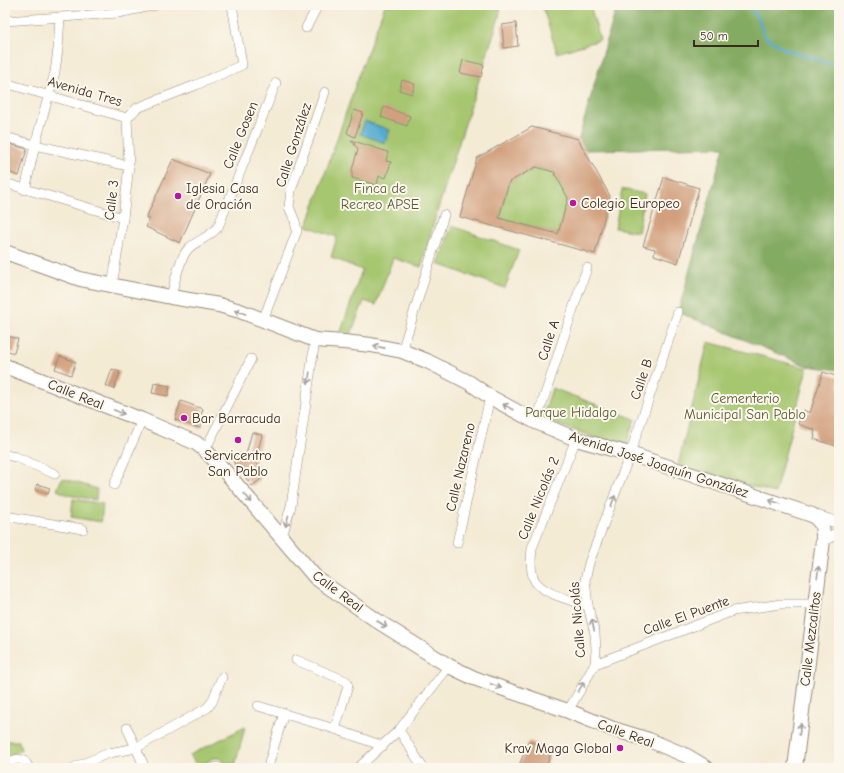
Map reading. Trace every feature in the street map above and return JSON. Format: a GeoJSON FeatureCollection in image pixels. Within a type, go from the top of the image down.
{"type":"FeatureCollection","features":[{"type":"Feature","properties":{"kind":"main road","name":"Avenida José Joaquín González"},"geometry":{"type":"LineString","coordinates":[[5,252],[80,279],[219,305],[240,311],[315,340],[371,345],[402,351],[427,361],[470,383],[490,397],[536,422],[576,439],[630,454],[812,515]]}},
{"type":"Feature","properties":{"kind":"main road","name":"Calle Real"},"geometry":{"type":"LineString","coordinates":[[5,366],[196,443],[205,450],[224,470],[316,578],[379,622],[449,666],[474,678],[568,711],[613,729],[649,740],[687,756],[707,768]]}},
{"type":"Feature","properties":{"kind":"main road","name":"Calle Mezcalitos"},"geometry":{"type":"LineString","coordinates":[[795,768],[823,528],[819,520],[812,515]]}},
{"type":"Feature","properties":{"kind":"street"},"geometry":{"type":"LineString","coordinates":[[5,21],[118,13],[156,5]]}},
{"type":"Feature","properties":{"kind":"street","name":"Avenida Tres"},"geometry":{"type":"LineString","coordinates":[[5,83],[127,118],[137,108],[196,86],[242,65],[232,5]]}},
{"type":"Feature","properties":{"kind":"street"},"geometry":{"type":"LineString","coordinates":[[306,28],[318,5]]}},
{"type":"Feature","properties":{"kind":"street"},"geometry":{"type":"LineString","coordinates":[[25,190],[35,145],[55,72],[60,17]]}},
{"type":"Feature","properties":{"kind":"street","name":"Calle Gosen"},"geometry":{"type":"LineString","coordinates":[[171,297],[182,256],[188,248],[199,240],[213,233],[218,226],[276,83]]}},
{"type":"Feature","properties":{"kind":"street","name":"Calle González"},"geometry":{"type":"LineString","coordinates":[[263,320],[297,231],[295,221],[289,207],[291,190],[325,92]]}},
{"type":"Feature","properties":{"kind":"street","name":"Calle 3"},"geometry":{"type":"LineString","coordinates":[[112,286],[123,218],[129,166],[127,118]]}},
{"type":"Feature","properties":{"kind":"street"},"geometry":{"type":"LineString","coordinates":[[5,137],[129,166]]}},
{"type":"Feature","properties":{"kind":"street"},"geometry":{"type":"LineString","coordinates":[[5,184],[123,218]]}},
{"type":"Feature","properties":{"kind":"street"},"geometry":{"type":"LineString","coordinates":[[402,351],[444,215]]}},
{"type":"Feature","properties":{"kind":"street","name":"Calle A"},"geometry":{"type":"LineString","coordinates":[[536,422],[588,268]]}},
{"type":"Feature","properties":{"kind":"street","name":"Calle B"},"geometry":{"type":"LineString","coordinates":[[630,454],[678,312]]}},
{"type":"Feature","properties":{"kind":"street"},"geometry":{"type":"LineString","coordinates":[[281,537],[286,525],[292,500],[315,340]]}},
{"type":"Feature","properties":{"kind":"street"},"geometry":{"type":"LineString","coordinates":[[205,450],[251,359]]}},
{"type":"Feature","properties":{"kind":"street","name":"Calle Nazareno"},"geometry":{"type":"LineString","coordinates":[[457,543],[490,397]]}},
{"type":"Feature","properties":{"kind":"street"},"geometry":{"type":"LineString","coordinates":[[114,485],[142,420]]}},
{"type":"Feature","properties":{"kind":"street","name":"Calle Nicolás 2"},"geometry":{"type":"LineString","coordinates":[[576,439],[532,548],[532,573],[534,581],[540,587],[588,606]]}},
{"type":"Feature","properties":{"kind":"street","name":"Calle Nicolás"},"geometry":{"type":"LineString","coordinates":[[568,711],[595,664],[595,634],[588,606],[585,580],[589,563],[630,454]]}},
{"type":"Feature","properties":{"kind":"street"},"geometry":{"type":"LineString","coordinates":[[5,455],[16,457],[55,474]]}},
{"type":"Feature","properties":{"kind":"street","name":"Avenida José Joaquín González"},"geometry":{"type":"LineString","coordinates":[[812,515],[839,523]]}},
{"type":"Feature","properties":{"kind":"street"},"geometry":{"type":"LineString","coordinates":[[5,516],[83,529]]}},
{"type":"Feature","properties":{"kind":"street"},"geometry":{"type":"LineString","coordinates":[[822,540],[839,534]]}},
{"type":"Feature","properties":{"kind":"street","name":"Calle El Puente"},"geometry":{"type":"LineString","coordinates":[[595,664],[733,611],[781,604],[814,604]]}},
{"type":"Feature","properties":{"kind":"street"},"geometry":{"type":"LineString","coordinates":[[296,660],[346,681],[348,686],[335,729]]}},
{"type":"Feature","properties":{"kind":"street"},"geometry":{"type":"LineString","coordinates":[[358,768],[399,730],[449,666]]}},
{"type":"Feature","properties":{"kind":"street"},"geometry":{"type":"LineString","coordinates":[[75,767],[109,753],[136,748],[207,708],[212,702],[222,677]]}},
{"type":"Feature","properties":{"kind":"street"},"geometry":{"type":"LineString","coordinates":[[258,706],[335,729],[383,746]]}},
{"type":"Feature","properties":{"kind":"street"},"geometry":{"type":"LineString","coordinates":[[269,763],[284,713]]}},
{"type":"Feature","properties":{"kind":"street"},"geometry":{"type":"LineString","coordinates":[[127,728],[144,768]]}},
{"type":"Feature","properties":{"kind":"street"},"geometry":{"type":"LineString","coordinates":[[399,730],[423,768]]}},
{"type":"Feature","properties":{"kind":"street"},"geometry":{"type":"LineString","coordinates":[[5,764],[16,759],[20,759],[28,766]]}},
{"type":"Feature","properties":{"kind":"green space","name":"Finca de Recreo APSE"},"geometry":{"type":"Polygon","coordinates":[[[385,5],[501,5],[499,17],[421,267],[393,258],[376,305],[364,301],[349,339],[339,337],[362,270],[331,257],[337,237],[307,226],[361,69],[385,5]]]}},
{"type":"Feature","properties":{"kind":"green space"},"geometry":{"type":"Polygon","coordinates":[[[542,5],[590,5],[600,40],[557,53],[542,5]]]}},
{"type":"Feature","properties":{"kind":"green space"},"geometry":{"type":"Polygon","coordinates":[[[617,5],[839,5],[839,370],[807,366],[678,312],[724,147],[586,150],[579,138],[617,5]]]}},
{"type":"Feature","properties":{"kind":"green space"},"geometry":{"type":"Polygon","coordinates":[[[536,167],[554,172],[568,198],[558,234],[499,218],[509,182],[536,167]]]}},
{"type":"Feature","properties":{"kind":"green space"},"geometry":{"type":"Polygon","coordinates":[[[622,189],[645,194],[638,232],[615,228],[622,189]]]}},
{"type":"Feature","properties":{"kind":"green space"},"geometry":{"type":"Polygon","coordinates":[[[452,226],[519,250],[505,288],[438,264],[452,226]]]}},
{"type":"Feature","properties":{"kind":"green space","name":"Cementerio Municipal San Pablo"},"geometry":{"type":"Polygon","coordinates":[[[708,342],[807,368],[775,493],[678,465],[708,342]]]}},
{"type":"Feature","properties":{"kind":"green space","name":"Parque Hidalgo"},"geometry":{"type":"Polygon","coordinates":[[[552,388],[635,419],[625,448],[542,419],[552,388]]]}},
{"type":"Feature","properties":{"kind":"green space"},"geometry":{"type":"Polygon","coordinates":[[[62,478],[97,489],[96,500],[68,495],[57,490],[62,478]]]}},
{"type":"Feature","properties":{"kind":"green space"},"geometry":{"type":"Polygon","coordinates":[[[73,499],[103,504],[101,522],[71,517],[73,499]]]}},
{"type":"Feature","properties":{"kind":"green space"},"geometry":{"type":"Polygon","coordinates":[[[245,727],[235,766],[225,763],[220,758],[213,758],[198,768],[190,755],[245,727]]]}},
{"type":"Feature","properties":{"kind":"green space"},"geometry":{"type":"Polygon","coordinates":[[[5,741],[19,741],[21,750],[5,758],[5,741]]]}},
{"type":"Feature","properties":{"kind":"water"},"geometry":{"type":"Polygon","coordinates":[[[365,121],[390,130],[385,143],[360,134],[365,121]]]}},
{"type":"Feature","properties":{"kind":"building"},"geometry":{"type":"Polygon","coordinates":[[[516,23],[518,46],[504,48],[502,25],[516,23]]]}},
{"type":"Feature","properties":{"kind":"building"},"geometry":{"type":"Polygon","coordinates":[[[463,60],[484,65],[481,77],[460,73],[463,60]]]}},
{"type":"Feature","properties":{"kind":"building"},"geometry":{"type":"Polygon","coordinates":[[[402,80],[415,84],[412,94],[399,90],[402,80]]]}},
{"type":"Feature","properties":{"kind":"building"},"geometry":{"type":"Polygon","coordinates":[[[384,107],[410,116],[407,126],[381,117],[384,107]]]}},
{"type":"Feature","properties":{"kind":"building"},"geometry":{"type":"Polygon","coordinates":[[[354,110],[363,113],[355,137],[347,133],[354,110]]]}},
{"type":"Feature","properties":{"kind":"building"},"geometry":{"type":"Polygon","coordinates":[[[532,127],[578,139],[610,196],[595,254],[460,217],[477,158],[532,127]],[[536,167],[509,182],[499,218],[558,234],[568,198],[554,172],[536,167]]]}},
{"type":"Feature","properties":{"kind":"building"},"geometry":{"type":"Polygon","coordinates":[[[351,140],[388,152],[386,161],[391,162],[386,178],[379,176],[377,185],[352,178],[352,170],[358,149],[351,140]]]}},
{"type":"Feature","properties":{"kind":"building"},"geometry":{"type":"Polygon","coordinates":[[[9,144],[27,149],[19,176],[5,171],[5,151],[6,152],[9,144]]]}},
{"type":"Feature","properties":{"kind":"building","name":"Iglesia Casa de Oración"},"geometry":{"type":"Polygon","coordinates":[[[173,159],[210,174],[180,243],[146,227],[150,219],[146,218],[173,159]]]}},
{"type":"Feature","properties":{"kind":"building"},"geometry":{"type":"Polygon","coordinates":[[[664,177],[699,188],[678,263],[654,255],[655,249],[643,246],[664,177]]]}},
{"type":"Feature","properties":{"kind":"building"},"geometry":{"type":"Polygon","coordinates":[[[5,335],[18,339],[14,353],[5,350],[5,335]]]}},
{"type":"Feature","properties":{"kind":"building"},"geometry":{"type":"Polygon","coordinates":[[[60,356],[76,362],[71,375],[55,369],[60,356]]]}},
{"type":"Feature","properties":{"kind":"building"},"geometry":{"type":"Polygon","coordinates":[[[112,369],[120,372],[114,389],[106,386],[112,369]]]}},
{"type":"Feature","properties":{"kind":"building"},"geometry":{"type":"Polygon","coordinates":[[[823,372],[839,377],[839,447],[814,439],[815,430],[798,424],[803,410],[810,413],[823,372]]]}},
{"type":"Feature","properties":{"kind":"building"},"geometry":{"type":"Polygon","coordinates":[[[154,383],[170,386],[168,396],[152,393],[154,383]]]}},
{"type":"Feature","properties":{"kind":"building"},"geometry":{"type":"Polygon","coordinates":[[[181,401],[203,409],[200,418],[203,419],[200,428],[175,420],[181,401]]]}},
{"type":"Feature","properties":{"kind":"building"},"geometry":{"type":"Polygon","coordinates":[[[252,432],[262,435],[255,462],[261,468],[256,472],[261,479],[252,486],[232,460],[241,453],[245,458],[252,432]]]}},
{"type":"Feature","properties":{"kind":"building"},"geometry":{"type":"Polygon","coordinates":[[[37,484],[50,488],[48,494],[35,490],[37,484]]]}},
{"type":"Feature","properties":{"kind":"building"},"geometry":{"type":"Polygon","coordinates":[[[529,741],[552,750],[546,768],[518,768],[529,741]]]}},
{"type":"Feature","properties":{"kind":"waterway"},"geometry":{"type":"LineString","coordinates":[[748,5],[759,20],[764,36],[786,50],[839,66]]}},
{"type":"Feature","properties":{"kind":"place","name":"Iglesia Casa de Oración"},"geometry":{"type":"Point","coordinates":[178,196]}},
{"type":"Feature","properties":{"kind":"place","name":"Colegio Europeo"},"geometry":{"type":"Point","coordinates":[573,203]}},
{"type":"Feature","properties":{"kind":"place","name":"Bar Barracuda"},"geometry":{"type":"Point","coordinates":[184,418]}},
{"type":"Feature","properties":{"kind":"place","name":"Servicentro San Pablo"},"geometry":{"type":"Point","coordinates":[238,440]}},
{"type":"Feature","properties":{"kind":"place","name":"Krav Maga Global"},"geometry":{"type":"Point","coordinates":[620,748]}}]}
